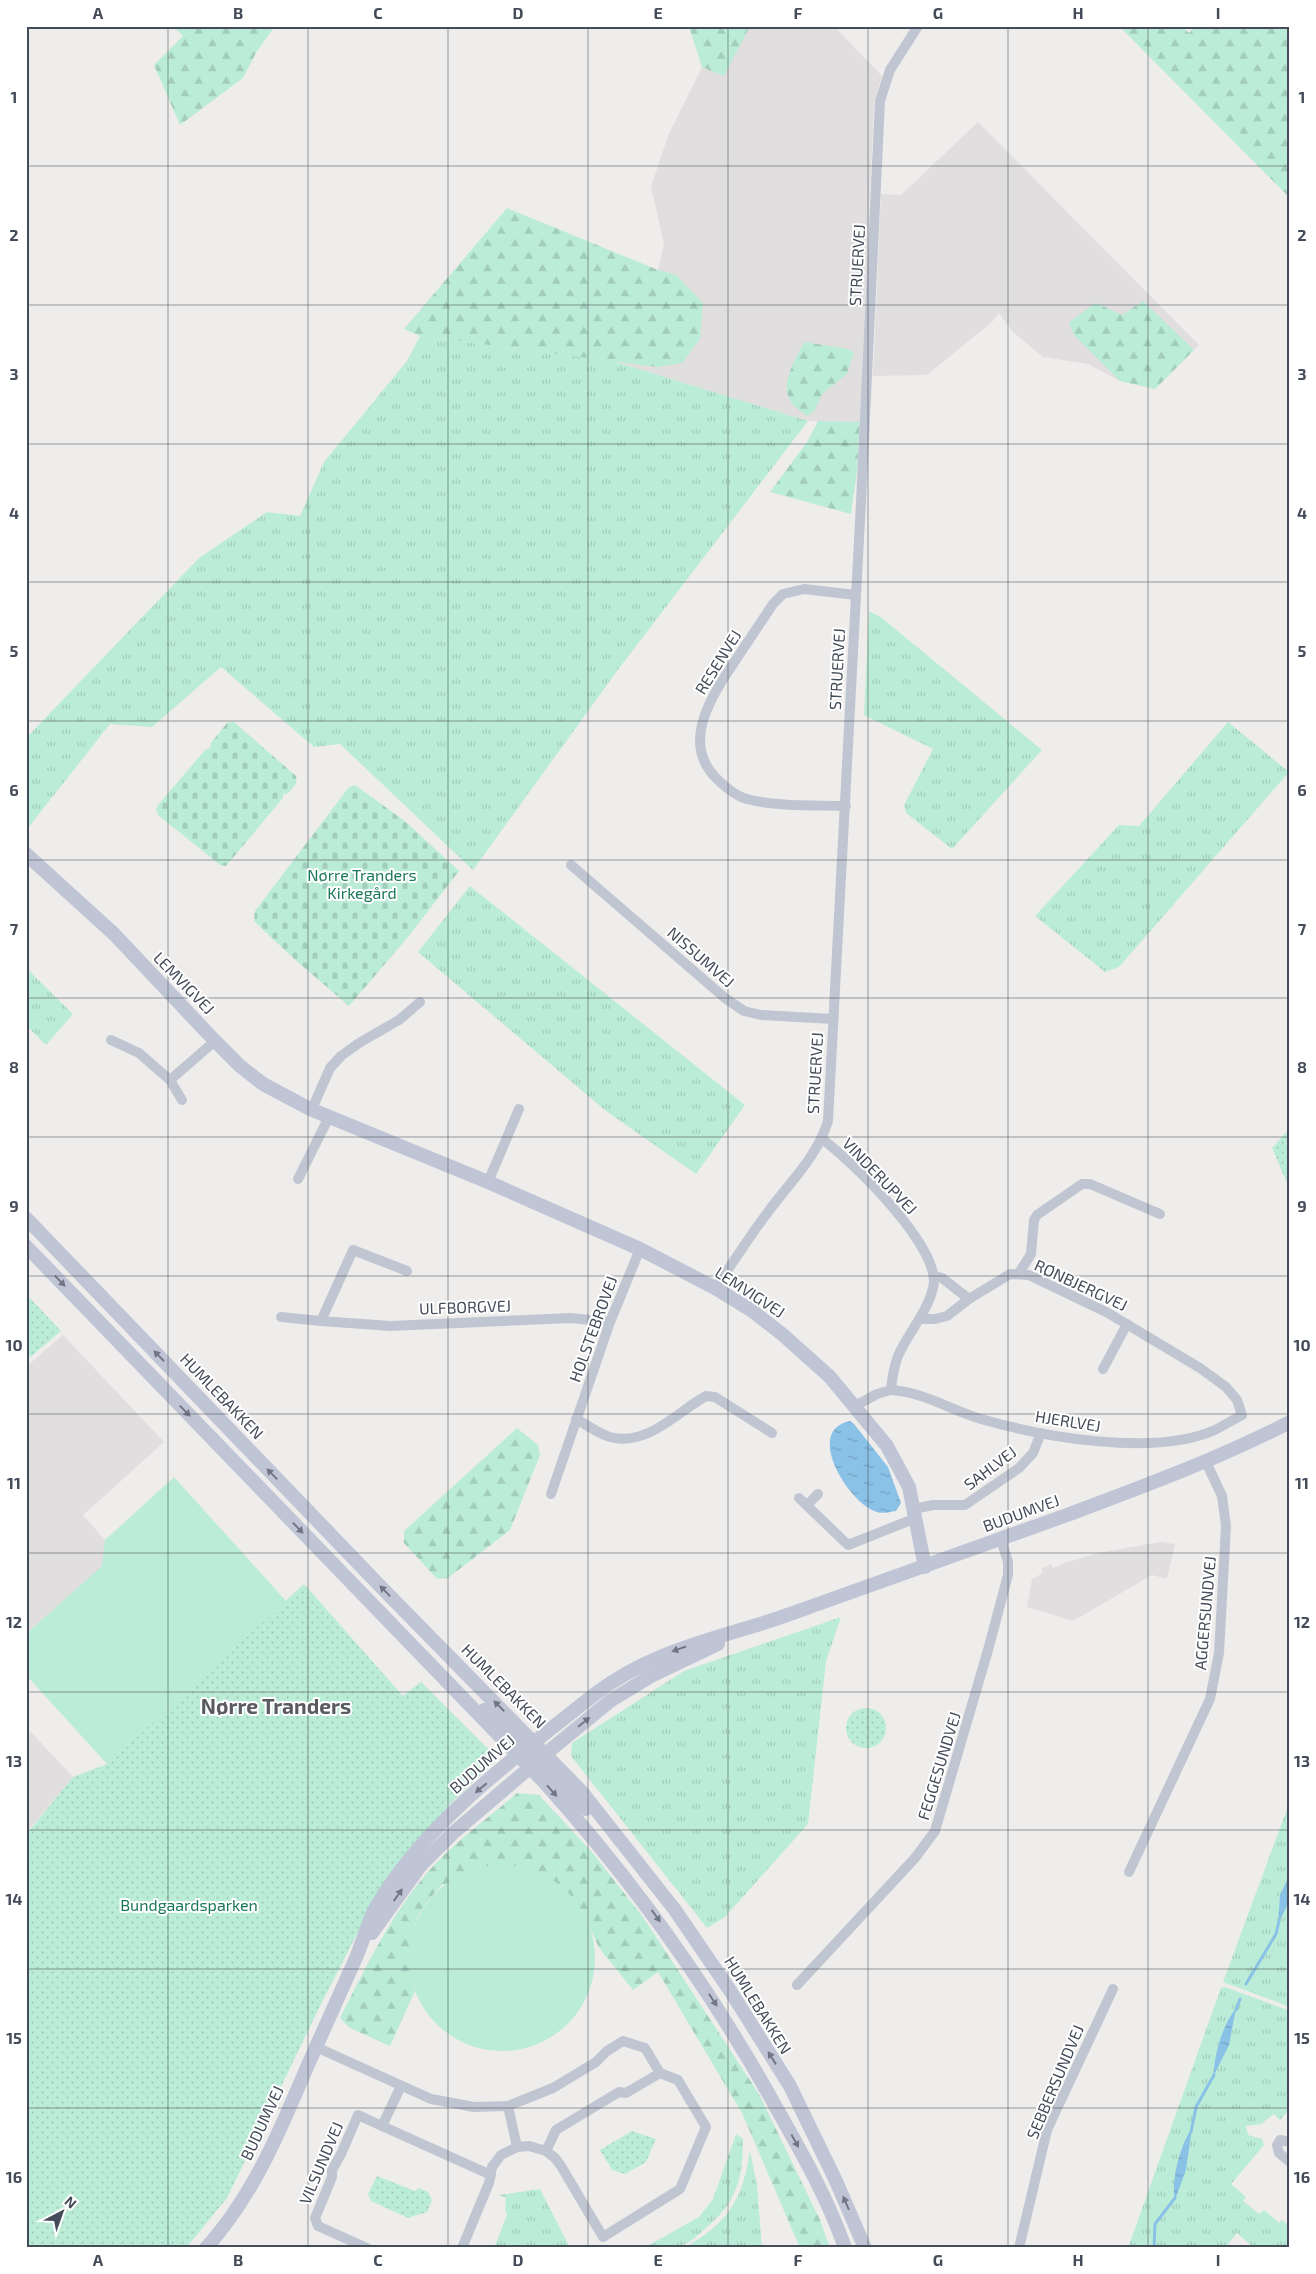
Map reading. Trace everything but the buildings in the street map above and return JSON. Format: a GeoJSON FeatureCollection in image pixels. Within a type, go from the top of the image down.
{"type":"FeatureCollection","features":[{"type":"Feature","properties":{"kind":"street","name":"STRUERVEJ"},"geometry":{"type":"LineString","coordinates":[[715,1288],[768,1212],[803,1168],[822,1139],[828,1121],[846,806],[880,101],[890,70],[918,26]]}},
{"type":"Feature","properties":{"kind":"street","name":"RESENVEJ"},"geometry":{"type":"LineString","coordinates":[[846,806],[769,802],[746,799],[736,795],[710,772],[702,755],[700,736],[704,714],[712,695],[773,604],[783,594],[804,589],[856,595]]}},
{"type":"Feature","properties":{"kind":"street","name":"LEMVIGVEJ"},"geometry":{"type":"LineString","coordinates":[[26,854],[114,934],[215,1041],[240,1066],[263,1084],[329,1117],[488,1182],[640,1249],[715,1288],[751,1310],[782,1334],[830,1377],[887,1446],[909,1487],[926,1566]]}},
{"type":"Feature","properties":{"kind":"street","name":"NISSUMVEJ"},"geometry":{"type":"LineString","coordinates":[[572,865],[725,998],[744,1011],[761,1015],[833,1019]]}},
{"type":"Feature","properties":{"kind":"street"},"geometry":{"type":"LineString","coordinates":[[312,1109],[330,1068],[341,1056],[399,1020],[420,1002]]}},
{"type":"Feature","properties":{"kind":"street"},"geometry":{"type":"LineString","coordinates":[[111,1040],[139,1053],[170,1080],[182,1100]]}},
{"type":"Feature","properties":{"kind":"street"},"geometry":{"type":"LineString","coordinates":[[170,1080],[215,1041]]}},
{"type":"Feature","properties":{"kind":"street"},"geometry":{"type":"LineString","coordinates":[[488,1182],[519,1109]]}},
{"type":"Feature","properties":{"kind":"street"},"geometry":{"type":"LineString","coordinates":[[298,1179],[329,1117]]}},
{"type":"Feature","properties":{"kind":"street","name":"VINDERUPVEJ"},"geometry":{"type":"LineString","coordinates":[[822,1139],[894,1208],[932,1264],[935,1276]]}},
{"type":"Feature","properties":{"kind":"street"},"geometry":{"type":"LineString","coordinates":[[1019,1274],[1031,1254],[1034,1220],[1037,1215],[1082,1184],[1090,1184],[1160,1214]]}},
{"type":"Feature","properties":{"kind":"street","name":"HUMLEBAKKEN"},"geometry":{"type":"LineString","coordinates":[[26,1218],[388,1594],[538,1760],[635,1859],[702,1948],[790,2086],[836,2181],[865,2248]]}},
{"type":"Feature","properties":{"kind":"street","name":"HUMLEBAKKEN"},"geometry":{"type":"LineString","coordinates":[[26,1246],[423,1657],[527,1748],[538,1760],[575,1816],[653,1913],[716,2004],[745,2050],[803,2156],[839,2230],[845,2248]]}},
{"type":"Feature","properties":{"kind":"street","name":"HOLSTEBROVEJ"},"geometry":{"type":"LineString","coordinates":[[551,1494],[610,1322],[640,1249]]}},
{"type":"Feature","properties":{"kind":"street"},"geometry":{"type":"LineString","coordinates":[[321,1321],[352,1250],[407,1271]]}},
{"type":"Feature","properties":{"kind":"street","name":"RØNBJERGVEJ"},"geometry":{"type":"LineString","coordinates":[[919,1319],[935,1319],[946,1316],[1004,1276],[1019,1274],[1029,1276],[1127,1324],[1200,1368],[1226,1387],[1237,1400],[1242,1415]]}},
{"type":"Feature","properties":{"kind":"street"},"geometry":{"type":"LineString","coordinates":[[855,1406],[876,1394],[891,1390],[893,1372],[898,1356],[919,1319],[934,1287],[935,1276],[942,1278],[969,1299]]}},
{"type":"Feature","properties":{"kind":"street","name":"ULFBORGVEJ"},"geometry":{"type":"LineString","coordinates":[[281,1317],[390,1326],[571,1318],[610,1322]]}},
{"type":"Feature","properties":{"kind":"street","name":"RØNBJERGVEJ"},"geometry":{"type":"LineString","coordinates":[[1103,1369],[1127,1324]]}},
{"type":"Feature","properties":{"kind":"street","name":"HJERLVEJ"},"geometry":{"type":"LineString","coordinates":[[891,1390],[906,1391],[923,1396],[982,1419],[1041,1433],[1104,1442],[1163,1442],[1214,1430],[1242,1415]]}},
{"type":"Feature","properties":{"kind":"street"},"geometry":{"type":"LineString","coordinates":[[576,1419],[609,1437],[637,1438],[650,1432],[706,1396],[715,1397],[772,1433]]}},
{"type":"Feature","properties":{"kind":"street","name":"BUDUMVEJ"},"geometry":{"type":"LineString","coordinates":[[209,2246],[239,2204],[270,2153],[360,1949],[376,1908],[405,1866],[431,1835],[462,1804],[527,1748],[614,1680],[676,1649],[759,1624],[926,1566],[1206,1462],[1290,1422]]}},
{"type":"Feature","properties":{"kind":"street","name":"SAHLVEJ"},"geometry":{"type":"LineString","coordinates":[[915,1513],[933,1505],[965,1505],[1019,1468],[1032,1452],[1041,1433]]}},
{"type":"Feature","properties":{"kind":"street","name":"AGGERSUNDVEJ"},"geometry":{"type":"LineString","coordinates":[[1129,1872],[1210,1699],[1214,1684],[1224,1598],[1226,1526],[1222,1496],[1206,1462]]}},
{"type":"Feature","properties":{"kind":"street"},"geometry":{"type":"LineString","coordinates":[[818,1494],[803,1501],[848,1546],[915,1513]]}},
{"type":"Feature","properties":{"kind":"street","name":"FEGGESUNDVEJ"},"geometry":{"type":"LineString","coordinates":[[797,1985],[915,1858],[936,1831],[1008,1575],[1008,1562],[1001,1539]]}},
{"type":"Feature","properties":{"kind":"street","name":"BUDUMVEJ"},"geometry":{"type":"LineString","coordinates":[[360,1949],[421,1865],[453,1833],[610,1701],[651,1676],[759,1624]]}},
{"type":"Feature","properties":{"kind":"street","name":"SEBBERSUNDVEJ"},"geometry":{"type":"LineString","coordinates":[[1020,2248],[1047,2130],[1113,1989]]}},
{"type":"Feature","properties":{"kind":"street"},"geometry":{"type":"LineString","coordinates":[[316,2047],[431,2099],[474,2107],[508,2106],[553,2088],[596,2062],[607,2051],[623,2042],[645,2048],[660,2073],[678,2080],[706,2127],[680,2189],[603,2237],[555,2158],[546,2151],[529,2146],[517,2147],[501,2155],[492,2167],[491,2175],[462,2248]]}},
{"type":"Feature","properties":{"kind":"street"},"geometry":{"type":"LineString","coordinates":[[546,2151],[556,2130],[620,2092],[626,2094],[660,2073]]}},
{"type":"Feature","properties":{"kind":"street"},"geometry":{"type":"LineString","coordinates":[[382,2126],[401,2086]]}},
{"type":"Feature","properties":{"kind":"street"},"geometry":{"type":"LineString","coordinates":[[508,2106],[517,2147]]}},
{"type":"Feature","properties":{"kind":"street","name":"VILSUNDVEJ"},"geometry":{"type":"LineString","coordinates":[[367,2248],[318,2226],[315,2218],[332,2176],[332,2170],[358,2115],[491,2175]]}},
{"type":"Feature","properties":{"kind":"street"},"geometry":{"type":"LineString","coordinates":[[1290,2142],[1280,2140],[1277,2145],[1279,2153],[1290,2162]]}},
{"type":"Feature","properties":{"kind":"shaded area"},"geometry":{"type":"Polygon","coordinates":[[[689,26],[834,26],[882,76],[874,103],[860,422],[808,421],[613,361],[658,270],[664,244],[651,187],[668,136],[702,67],[689,26]]]}},
{"type":"Feature","properties":{"kind":"shaded area"},"geometry":{"type":"Polygon","coordinates":[[[978,122],[1199,345],[1155,389],[1120,381],[1088,364],[1043,357],[1013,332],[999,313],[992,322],[927,375],[873,376],[881,194],[901,195],[978,122]]]}},
{"type":"Feature","properties":{"kind":"shaded area"},"geometry":{"type":"Polygon","coordinates":[[[63,1335],[164,1442],[83,1515],[105,1540],[103,1566],[26,1634],[26,1367],[63,1335]]]}},
{"type":"Feature","properties":{"kind":"shaded area"},"geometry":{"type":"Polygon","coordinates":[[[1160,1542],[1175,1544],[1167,1579],[1152,1575],[1073,1621],[1027,1607],[1032,1579],[1043,1573],[1041,1569],[1051,1564],[1053,1568],[1098,1553],[1160,1542]]]}},
{"type":"Feature","properties":{"kind":"shaded area"},"geometry":{"type":"Polygon","coordinates":[[[26,1727],[73,1777],[28,1831],[26,1829],[26,1727]]]}},
{"type":"Feature","properties":{"kind":"green space"},"geometry":{"type":"Polygon","coordinates":[[[172,26],[275,26],[257,51],[243,78],[180,125],[154,65],[183,36],[172,26]]]}},
{"type":"Feature","properties":{"kind":"green space"},"geometry":{"type":"Polygon","coordinates":[[[689,26],[750,26],[724,76],[702,67],[689,26]]]}},
{"type":"Feature","properties":{"kind":"green space"},"geometry":{"type":"Polygon","coordinates":[[[1119,26],[1182,26],[1189,33],[1195,26],[1290,26],[1290,198],[1119,26]]]}},
{"type":"Feature","properties":{"kind":"green space"},"geometry":{"type":"Polygon","coordinates":[[[507,208],[658,270],[676,275],[703,303],[700,339],[682,363],[657,367],[420,336],[404,329],[507,208]]]}},
{"type":"Feature","properties":{"kind":"green space"},"geometry":{"type":"Polygon","coordinates":[[[1143,301],[1194,350],[1155,389],[1120,381],[1074,335],[1069,322],[1096,303],[1122,315],[1143,301]]]}},
{"type":"Feature","properties":{"kind":"green space"},"geometry":{"type":"Polygon","coordinates":[[[420,336],[613,361],[808,421],[617,671],[473,870],[340,744],[314,747],[221,667],[152,727],[110,724],[28,828],[26,825],[26,738],[199,558],[267,512],[300,516],[324,462],[407,361],[420,336]]]}},
{"type":"Feature","properties":{"kind":"green space"},"geometry":{"type":"Polygon","coordinates":[[[804,342],[848,349],[854,353],[847,374],[822,394],[815,410],[807,416],[792,403],[788,396],[787,388],[790,372],[804,342]]]}},
{"type":"Feature","properties":{"kind":"green space"},"geometry":{"type":"Polygon","coordinates":[[[818,421],[860,422],[857,471],[851,514],[770,492],[807,442],[818,421]]]}},
{"type":"Feature","properties":{"kind":"green space"},"geometry":{"type":"Polygon","coordinates":[[[869,611],[882,618],[1042,750],[952,849],[906,813],[904,805],[933,749],[864,715],[869,611]]]}},
{"type":"Feature","properties":{"kind":"green space"},"geometry":{"type":"Polygon","coordinates":[[[234,722],[296,776],[296,784],[287,794],[283,794],[283,798],[226,866],[220,865],[158,815],[156,810],[158,805],[205,750],[210,748],[211,743],[227,723],[234,722]]]}},
{"type":"Feature","properties":{"kind":"green space"},"geometry":{"type":"Polygon","coordinates":[[[1228,722],[1289,772],[1119,967],[1105,972],[1035,916],[1119,825],[1139,826],[1228,722]]]}},
{"type":"Feature","properties":{"kind":"green space","name":"Nørre Tranders Kirkegård"},"geometry":{"type":"Polygon","coordinates":[[[355,785],[406,822],[459,871],[408,937],[349,1006],[254,921],[255,911],[349,787],[355,785]]]}},
{"type":"Feature","properties":{"kind":"green space"},"geometry":{"type":"Polygon","coordinates":[[[470,886],[745,1105],[696,1174],[606,1111],[418,952],[470,886]]]}},
{"type":"Feature","properties":{"kind":"green space"},"geometry":{"type":"Polygon","coordinates":[[[26,968],[73,1014],[46,1045],[26,1025],[26,968]]]}},
{"type":"Feature","properties":{"kind":"green space"},"geometry":{"type":"Polygon","coordinates":[[[1290,1128],[1290,1190],[1272,1148],[1290,1128]]]}},
{"type":"Feature","properties":{"kind":"green space"},"geometry":{"type":"Polygon","coordinates":[[[26,1294],[61,1331],[28,1359],[26,1358],[26,1294]]]}},
{"type":"Feature","properties":{"kind":"green space"},"geometry":{"type":"Polygon","coordinates":[[[517,1428],[538,1445],[540,1455],[510,1530],[448,1578],[437,1579],[404,1543],[404,1531],[517,1428]]]}},
{"type":"Feature","properties":{"kind":"green space"},"geometry":{"type":"Polygon","coordinates":[[[174,1477],[286,1601],[107,1764],[26,1675],[26,1634],[102,1566],[105,1540],[174,1477]]]}},
{"type":"Feature","properties":{"kind":"green space","name":"Bundgaardsparken"},"geometry":{"type":"Polygon","coordinates":[[[304,1584],[403,1696],[421,1682],[498,1759],[450,1804],[400,1863],[371,1907],[322,2002],[227,2198],[186,2248],[26,2248],[26,1829],[29,1831],[73,1777],[107,1764],[304,1584]]]}},
{"type":"Feature","properties":{"kind":"green space"},"geometry":{"type":"Polygon","coordinates":[[[841,1617],[826,1661],[808,1824],[725,1917],[707,1928],[571,1756],[572,1743],[684,1671],[841,1617]]]}},
{"type":"Feature","properties":{"kind":"green space"},"geometry":{"type":"Polygon","coordinates":[[[870,1708],[877,1711],[883,1717],[886,1728],[885,1736],[877,1745],[870,1748],[862,1748],[855,1745],[847,1736],[846,1724],[849,1717],[858,1709],[870,1708]]]}},
{"type":"Feature","properties":{"kind":"green space"},"geometry":{"type":"Polygon","coordinates":[[[517,1793],[539,1795],[591,1851],[643,1917],[759,2094],[820,2220],[830,2248],[800,2248],[742,2113],[658,1972],[633,1990],[599,1948],[582,1910],[443,1884],[422,1909],[415,1925],[411,1970],[415,1991],[390,2046],[350,2028],[340,2018],[385,1932],[412,1892],[444,1855],[517,1793]]]}},
{"type":"Feature","properties":{"kind":"green space"},"geometry":{"type":"Polygon","coordinates":[[[1290,1801],[1290,2007],[1223,1982],[1290,1801]]]}},
{"type":"Feature","properties":{"kind":"green space"},"geometry":{"type":"Polygon","coordinates":[[[493,1865],[511,1865],[538,1872],[568,1892],[588,1922],[595,1949],[595,1967],[588,1994],[568,2024],[538,2044],[511,2051],[493,2051],[475,2047],[458,2040],[443,2030],[430,2017],[420,2002],[413,1985],[409,1967],[409,1949],[413,1931],[420,1914],[430,1899],[443,1886],[458,1876],[475,1869],[493,1865]]]}},
{"type":"Feature","properties":{"kind":"green space"},"geometry":{"type":"Polygon","coordinates":[[[1225,1987],[1290,2011],[1290,2046],[1287,2050],[1290,2053],[1290,2109],[1280,2120],[1274,2114],[1261,2124],[1246,2126],[1248,2135],[1262,2139],[1264,2145],[1231,2184],[1246,2197],[1243,2201],[1259,2214],[1264,2210],[1279,2223],[1282,2220],[1290,2226],[1290,2245],[1288,2248],[1254,2248],[1237,2233],[1225,2248],[1128,2248],[1221,1988],[1225,1987]]]}},
{"type":"Feature","properties":{"kind":"green space"},"geometry":{"type":"Polygon","coordinates":[[[632,2131],[656,2139],[646,2162],[625,2174],[612,2170],[600,2150],[632,2131]]]}},
{"type":"Feature","properties":{"kind":"green space"},"geometry":{"type":"Polygon","coordinates":[[[736,2134],[743,2139],[742,2166],[740,2178],[732,2198],[725,2208],[700,2233],[679,2247],[644,2248],[699,2217],[713,2199],[736,2134]]]}},
{"type":"Feature","properties":{"kind":"green space"},"geometry":{"type":"Polygon","coordinates":[[[750,2151],[757,2185],[762,2248],[684,2248],[712,2229],[731,2208],[743,2184],[750,2151]]]}},
{"type":"Feature","properties":{"kind":"green space"},"geometry":{"type":"Polygon","coordinates":[[[377,2176],[415,2191],[419,2188],[428,2192],[432,2200],[427,2212],[408,2218],[371,2201],[368,2194],[377,2176]]]}},
{"type":"Feature","properties":{"kind":"green space"},"geometry":{"type":"Polygon","coordinates":[[[540,2189],[570,2248],[494,2248],[507,2215],[505,2210],[506,2198],[499,2195],[540,2189]]]}},
{"type":"Feature","properties":{"kind":"water"},"geometry":{"type":"Polygon","coordinates":[[[850,1421],[888,1467],[901,1503],[896,1511],[879,1513],[866,1506],[854,1496],[835,1467],[830,1438],[837,1427],[850,1421]]]}},
{"type":"Feature","properties":{"kind":"water"},"geometry":{"type":"Polygon","coordinates":[[[1290,1874],[1290,1900],[1278,1924],[1280,1895],[1290,1874]]]}},
{"type":"Feature","properties":{"kind":"water"},"geometry":{"type":"Polygon","coordinates":[[[1236,2008],[1229,2045],[1213,2077],[1220,2041],[1226,2024],[1236,2008]]]}},
{"type":"Feature","properties":{"kind":"water"},"geometry":{"type":"Polygon","coordinates":[[[1192,2128],[1186,2170],[1175,2200],[1175,2173],[1184,2143],[1192,2128]]]}},
{"type":"Feature","properties":{"kind":"waterway"},"geometry":{"type":"LineString","coordinates":[[1246,1984],[1276,1934],[1279,1921]]}},
{"type":"Feature","properties":{"kind":"waterway"},"geometry":{"type":"LineString","coordinates":[[1236,2010],[1240,1999]]}},
{"type":"Feature","properties":{"kind":"waterway"},"geometry":{"type":"LineString","coordinates":[[1191,2132],[1196,2107],[1214,2075]]}},
{"type":"Feature","properties":{"kind":"waterway"},"geometry":{"type":"LineString","coordinates":[[1154,2248],[1155,2224],[1175,2198]]}},
{"type":"Feature","properties":{"kind":"district","name":"Nørre Tranders"},"geometry":{"type":"Point","coordinates":[276,1707]}}]}
